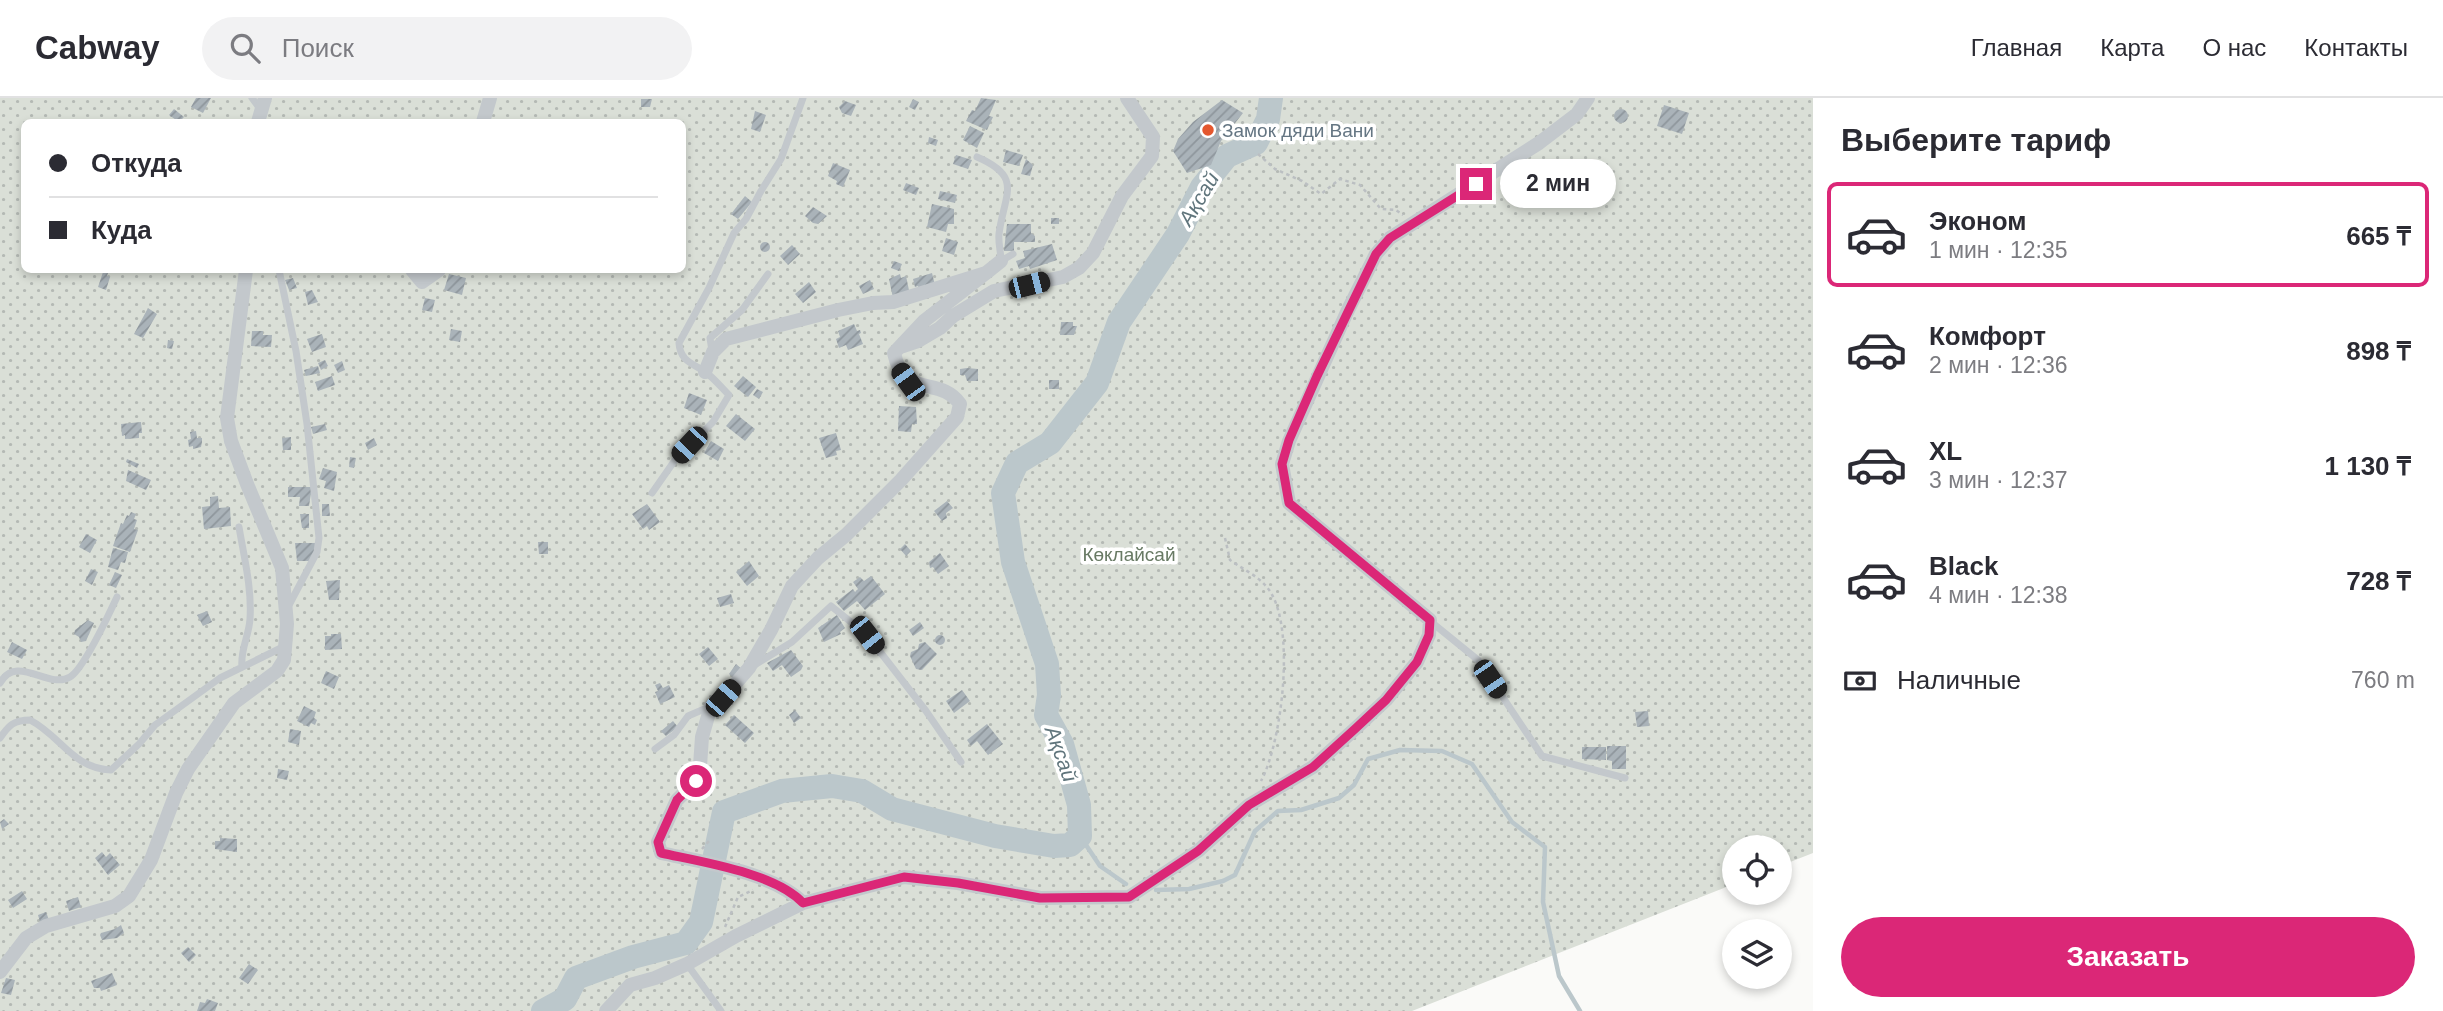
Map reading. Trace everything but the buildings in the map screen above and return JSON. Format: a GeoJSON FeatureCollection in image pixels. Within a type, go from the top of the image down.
{"type":"FeatureCollection","features":[{"type":"Feature","properties":{"kind":"street"},"geometry":{"type":"LineString","coordinates":[[485,119],[490,98]]}},
{"type":"Feature","properties":{"kind":"street"},"geometry":{"type":"LineString","coordinates":[[898,348],[918,341],[940,328],[953,316],[994,291],[1063,277],[1079,268],[1093,253],[1122,196],[1152,156],[1153,137],[1127,98]]}},
{"type":"Feature","properties":{"kind":"street"},"geometry":{"type":"LineString","coordinates":[[606,1011],[630,985],[687,964],[803,903],[904,877],[958,883],[1040,898],[1129,897],[1198,851],[1249,805],[1313,767],[1386,700],[1417,662],[1429,635],[1430,620],[1289,503],[1282,464],[1289,440],[1376,254],[1390,238],[1539,144],[1577,114],[1588,98]]}},
{"type":"Feature","properties":{"kind":"street"},"geometry":{"type":"LineString","coordinates":[[803,903],[793,892],[772,881],[661,853],[658,842],[677,800],[696,781],[702,737],[710,706],[723,698],[749,668],[792,586],[901,480],[957,417],[960,404],[955,397],[934,388],[908,382],[897,366],[894,353],[924,321],[1007,258]]}},
{"type":"Feature","properties":{"kind":"street"},"geometry":{"type":"LineString","coordinates":[[0,972],[26,938],[46,926],[115,906],[129,896],[150,860],[188,769],[234,703],[277,671],[284,660],[286,610],[282,568],[231,441],[227,418],[246,273]]}},
{"type":"Feature","properties":{"kind":"street"},"geometry":{"type":"LineString","coordinates":[[414,273],[422,282],[435,273]]}},
{"type":"Feature","properties":{"kind":"street"},"geometry":{"type":"LineString","coordinates":[[705,372],[713,352],[726,339],[740,334],[873,303],[893,302],[986,273]]}},
{"type":"Feature","properties":{"kind":"lane"},"geometry":{"type":"LineString","coordinates":[[251,98],[261,110]]}},
{"type":"Feature","properties":{"kind":"lane"},"geometry":{"type":"LineString","coordinates":[[652,493],[675,460],[713,422],[729,394],[705,372],[685,359],[679,352],[679,343],[709,288],[734,233],[746,219],[781,159],[803,98]]}},
{"type":"Feature","properties":{"kind":"lane"},"geometry":{"type":"LineString","coordinates":[[977,157],[1001,170],[1007,181],[999,237],[1007,258]]}},
{"type":"Feature","properties":{"kind":"lane"},"geometry":{"type":"LineString","coordinates":[[280,273],[296,351],[307,424],[319,538],[317,552],[297,594],[286,610]]}},
{"type":"Feature","properties":{"kind":"lane"},"geometry":{"type":"LineString","coordinates":[[713,352],[710,338],[742,310],[768,274]]}},
{"type":"Feature","properties":{"kind":"lane"},"geometry":{"type":"LineString","coordinates":[[239,527],[250,596],[250,621],[241,655],[242,667]]}},
{"type":"Feature","properties":{"kind":"lane"},"geometry":{"type":"LineString","coordinates":[[0,683],[12,672],[22,670],[54,678],[66,679],[74,676],[117,597]]}},
{"type":"Feature","properties":{"kind":"lane"},"geometry":{"type":"LineString","coordinates":[[749,668],[792,642],[831,606],[867,635],[926,711],[961,762]]}},
{"type":"Feature","properties":{"kind":"lane"},"geometry":{"type":"LineString","coordinates":[[1430,620],[1478,660],[1542,756],[1625,778]]}},
{"type":"Feature","properties":{"kind":"lane"},"geometry":{"type":"LineString","coordinates":[[0,738],[9,725],[19,720],[30,720],[85,764],[97,770],[111,770],[155,725],[220,678],[286,646]]}},
{"type":"Feature","properties":{"kind":"lane"},"geometry":{"type":"LineString","coordinates":[[655,749],[674,735],[688,716],[710,706]]}},
{"type":"Feature","properties":{"kind":"lane"},"geometry":{"type":"LineString","coordinates":[[687,964],[722,1011]]}},
{"type":"Feature","properties":{"kind":"path"},"geometry":{"type":"LineString","coordinates":[[1258,154],[1275,169],[1302,181],[1321,194],[1340,179],[1360,185],[1381,209],[1396,210],[1415,223]]}},
{"type":"Feature","properties":{"kind":"path"},"geometry":{"type":"LineString","coordinates":[[1225,538],[1230,560],[1266,585],[1281,616],[1284,684],[1276,741],[1261,782]]}},
{"type":"Feature","properties":{"kind":"path"},"geometry":{"type":"LineString","coordinates":[[716,947],[737,897],[772,881]]}},
{"type":"Feature","properties":{"kind":"green space","name":"Көклайсай"},"geometry":{"type":"Polygon","coordinates":[[[0,98],[1813,98],[1813,853],[1792,861],[1792,835],[1722,835],[1722,889],[1412,1011],[0,1011],[0,98]]]}},
{"type":"Feature","properties":{"kind":"waterway","name":"Ақсай"},"geometry":{"type":"LineString","coordinates":[[543,1011],[565,999],[576,978],[633,957],[686,943],[701,922],[724,812],[782,791],[832,786],[862,791],[892,809],[995,836],[1054,846],[1070,845],[1080,836],[1079,805],[1062,744],[1046,715],[1049,695],[1047,664],[1013,562],[1003,493],[1017,463],[1050,443],[1097,383],[1119,322],[1178,234],[1202,187],[1227,156],[1256,143],[1268,119],[1271,98]]}},
{"type":"Feature","properties":{"kind":"waterway"},"geometry":{"type":"LineString","coordinates":[[1156,890],[1189,889],[1223,881],[1235,875],[1255,831],[1278,811],[1301,810],[1339,798],[1354,785],[1368,759],[1400,750],[1442,751],[1472,764],[1512,822],[1545,847],[1543,902],[1559,976],[1580,1011]]}},
{"type":"Feature","properties":{"kind":"waterway"},"geometry":{"type":"LineString","coordinates":[[1080,836],[1100,866],[1126,884]]}},
{"type":"Feature","properties":{"kind":"place","name":"Замок дяди Вани"},"geometry":{"type":"Point","coordinates":[1208,130]}},
{"type":"Feature","properties":{"kind":"route"},"geometry":{"type":"LineString","coordinates":[[696,781],[677,800],[658,842],[661,853],[719,865],[772,881],[793,892],[803,903],[904,877],[958,883],[1040,898],[1103,898],[1129,897],[1171,871],[1198,851],[1249,805],[1313,767],[1386,700],[1417,662],[1429,635],[1430,620],[1289,503],[1282,464],[1289,440],[1317,376],[1376,254],[1390,238],[1476,184]]}}]}
